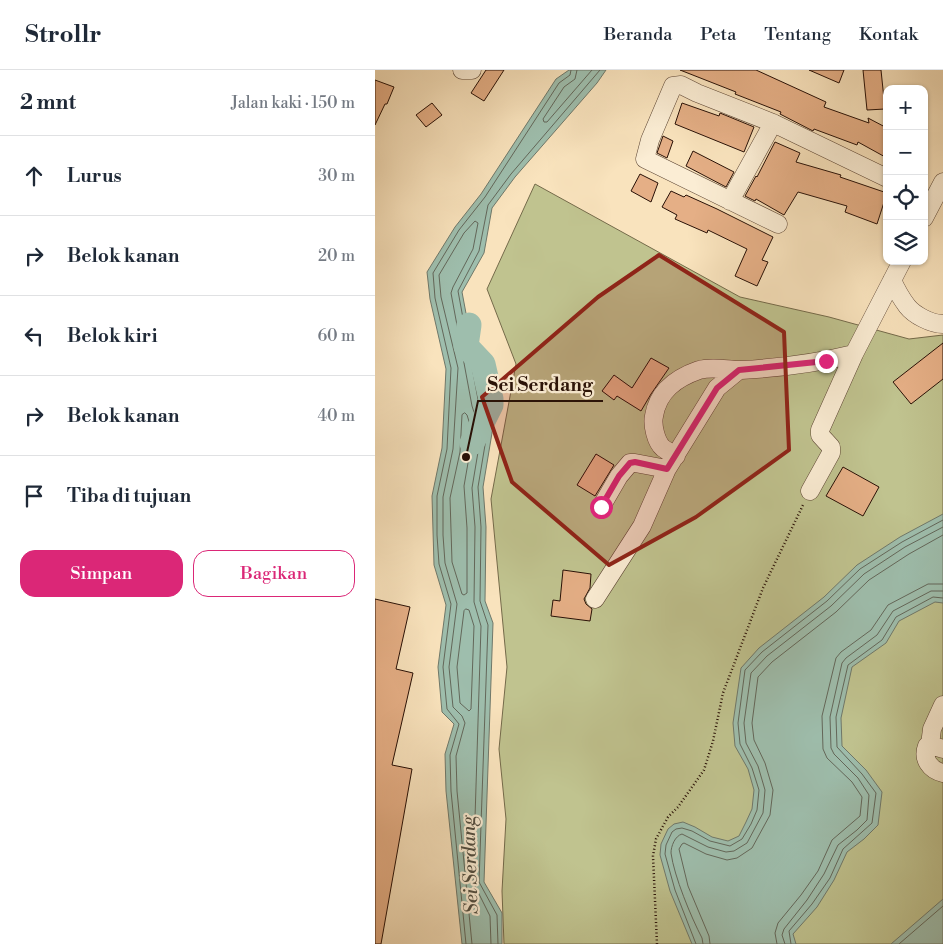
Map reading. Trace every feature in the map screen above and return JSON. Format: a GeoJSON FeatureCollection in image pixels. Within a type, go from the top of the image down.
{"type":"FeatureCollection","features":[{"type":"Feature","properties":{"kind":"street"},"geometry":{"type":"LineString","coordinates":[[462,70],[472,70]]}},
{"type":"Feature","properties":{"kind":"street"},"geometry":{"type":"LineString","coordinates":[[778,224],[645,159],[650,140],[673,86],[681,85],[773,123],[883,176]]}},
{"type":"Feature","properties":{"kind":"street"},"geometry":{"type":"LineString","coordinates":[[730,201],[773,123]]}},
{"type":"Feature","properties":{"kind":"street"},"geometry":{"type":"LineString","coordinates":[[928,187],[943,181]]}},
{"type":"Feature","properties":{"kind":"street"},"geometry":{"type":"LineString","coordinates":[[928,210],[943,181]]}},
{"type":"Feature","properties":{"kind":"street"},"geometry":{"type":"LineString","coordinates":[[810,491],[831,453],[831,446],[820,436],[820,430],[854,354],[900,265]]}},
{"type":"Feature","properties":{"kind":"street"},"geometry":{"type":"LineString","coordinates":[[892,280],[907,307],[923,318],[943,324]]}},
{"type":"Feature","properties":{"kind":"street"},"geometry":{"type":"LineString","coordinates":[[672,463],[661,447],[655,433],[653,418],[656,407],[664,392],[675,380],[700,370],[719,368],[739,370],[826,361],[854,354]]}},
{"type":"Feature","properties":{"kind":"street"},"geometry":{"type":"LineString","coordinates":[[595,599],[642,526],[672,463],[717,388],[739,370]]}},
{"type":"Feature","properties":{"kind":"street"},"geometry":{"type":"LineString","coordinates":[[601,507],[619,476],[630,463],[672,463]]}},
{"type":"Feature","properties":{"kind":"street"},"geometry":{"type":"LineString","coordinates":[[943,705],[932,729],[936,747],[926,749],[926,758],[932,767],[943,773]]}},
{"type":"Feature","properties":{"kind":"path"},"geometry":{"type":"LineString","coordinates":[[657,944],[653,856],[656,839],[668,817],[678,807],[704,770],[713,741],[723,693],[763,588],[810,491]]}},
{"type":"Feature","properties":{"kind":"highlighted area"},"geometry":{"type":"Polygon","coordinates":[[[659,255],[784,332],[789,450],[696,517],[609,565],[512,482],[482,397],[598,297],[659,255]]]}},
{"type":"Feature","properties":{"kind":"green space"},"geometry":{"type":"Polygon","coordinates":[[[535,184],[740,297],[829,317],[909,339],[943,335],[943,944],[504,944],[502,891],[506,819],[499,749],[507,667],[491,499],[516,364],[487,289],[535,184]]]}},
{"type":"Feature","properties":{"kind":"water"},"geometry":{"type":"Polygon","coordinates":[[[569,70],[606,70],[597,83],[515,177],[492,208],[484,253],[462,292],[483,404],[492,433],[483,487],[486,527],[485,601],[493,623],[484,882],[502,913],[502,944],[462,944],[446,791],[445,754],[454,724],[442,712],[438,667],[446,605],[434,565],[432,496],[442,448],[446,369],[430,299],[427,272],[455,227],[481,194],[556,79],[569,70]]]}},
{"type":"Feature","properties":{"kind":"water"},"geometry":{"type":"Polygon","coordinates":[[[943,514],[943,603],[935,602],[899,621],[886,643],[852,667],[841,718],[842,746],[866,770],[882,792],[878,825],[847,852],[834,880],[817,907],[793,934],[796,944],[692,944],[670,891],[660,855],[661,844],[668,829],[674,824],[683,822],[712,837],[728,841],[739,836],[752,809],[754,790],[748,769],[735,746],[733,723],[741,668],[759,648],[824,597],[857,565],[900,537],[943,514]]]}},
{"type":"Feature","properties":{"kind":"water"},"geometry":{"type":"Polygon","coordinates":[[[943,899],[943,944],[891,944],[943,899]]]}},
{"type":"Feature","properties":{"kind":"building"},"geometry":{"type":"Polygon","coordinates":[[[486,70],[504,70],[484,101],[471,93],[486,70]]]}},
{"type":"Feature","properties":{"kind":"building"},"geometry":{"type":"Polygon","coordinates":[[[680,70],[756,70],[826,102],[824,107],[869,123],[868,118],[883,126],[883,156],[858,142],[857,145],[814,129],[813,131],[780,114],[781,112],[735,94],[736,92],[680,70]]]}},
{"type":"Feature","properties":{"kind":"building"},"geometry":{"type":"Polygon","coordinates":[[[809,70],[844,70],[839,83],[809,70]]]}},
{"type":"Feature","properties":{"kind":"building"},"geometry":{"type":"Polygon","coordinates":[[[863,70],[881,70],[883,109],[867,110],[863,70]]]}},
{"type":"Feature","properties":{"kind":"building"},"geometry":{"type":"Polygon","coordinates":[[[375,80],[394,87],[375,125],[375,80]]]}},
{"type":"Feature","properties":{"kind":"building"},"geometry":{"type":"Polygon","coordinates":[[[432,103],[442,115],[426,127],[416,115],[432,103]]]}},
{"type":"Feature","properties":{"kind":"building"},"geometry":{"type":"Polygon","coordinates":[[[682,103],[719,116],[720,113],[754,127],[744,152],[675,124],[682,103]]]}},
{"type":"Feature","properties":{"kind":"building"},"geometry":{"type":"Polygon","coordinates":[[[663,136],[673,141],[667,158],[657,153],[663,136]]]}},
{"type":"Feature","properties":{"kind":"building"},"geometry":{"type":"Polygon","coordinates":[[[775,142],[800,153],[796,162],[841,175],[840,177],[883,192],[883,205],[877,224],[845,212],[847,206],[798,192],[784,215],[756,199],[755,201],[745,196],[775,142]]]}},
{"type":"Feature","properties":{"kind":"building"},"geometry":{"type":"Polygon","coordinates":[[[693,151],[734,172],[726,187],[686,166],[693,151]]]}},
{"type":"Feature","properties":{"kind":"building"},"geometry":{"type":"Polygon","coordinates":[[[640,174],[658,183],[651,202],[631,191],[640,174]]]}},
{"type":"Feature","properties":{"kind":"building"},"geometry":{"type":"Polygon","coordinates":[[[671,191],[684,197],[686,195],[773,237],[762,260],[768,262],[757,286],[735,276],[747,249],[708,230],[707,233],[675,219],[677,215],[662,207],[671,191]]]}},
{"type":"Feature","properties":{"kind":"building"},"geometry":{"type":"Polygon","coordinates":[[[943,343],[943,379],[911,404],[893,382],[943,343]]]}},
{"type":"Feature","properties":{"kind":"building"},"geometry":{"type":"Polygon","coordinates":[[[651,358],[669,368],[641,411],[617,396],[614,400],[602,391],[614,375],[632,388],[651,358]]]}},
{"type":"Feature","properties":{"kind":"building"},"geometry":{"type":"Polygon","coordinates":[[[596,454],[614,465],[595,496],[577,485],[596,454]]]}},
{"type":"Feature","properties":{"kind":"building"},"geometry":{"type":"Polygon","coordinates":[[[843,467],[879,487],[863,516],[826,496],[843,467]]]}},
{"type":"Feature","properties":{"kind":"building"},"geometry":{"type":"Polygon","coordinates":[[[563,570],[591,574],[590,588],[584,599],[586,604],[592,609],[590,621],[551,616],[553,600],[560,601],[563,570]]]}},
{"type":"Feature","properties":{"kind":"building"},"geometry":{"type":"Polygon","coordinates":[[[375,599],[410,607],[396,669],[413,673],[392,765],[412,769],[381,944],[375,944],[375,599]]]}},
{"type":"Feature","properties":{"kind":"waterway","name":"Sei Serdang"},"geometry":{"type":"LineString","coordinates":[[469,325],[466,346],[483,364],[491,399],[491,405],[472,443]]}},
{"type":"Feature","properties":{"kind":"place","name":"Sei Serdang"},"geometry":{"type":"Point","coordinates":[466,457]}},
{"type":"Feature","properties":{"kind":"route"},"geometry":{"type":"LineString","coordinates":[[601,507],[619,476],[630,463],[635,462],[667,469],[717,388],[739,370],[826,361]]}}]}
